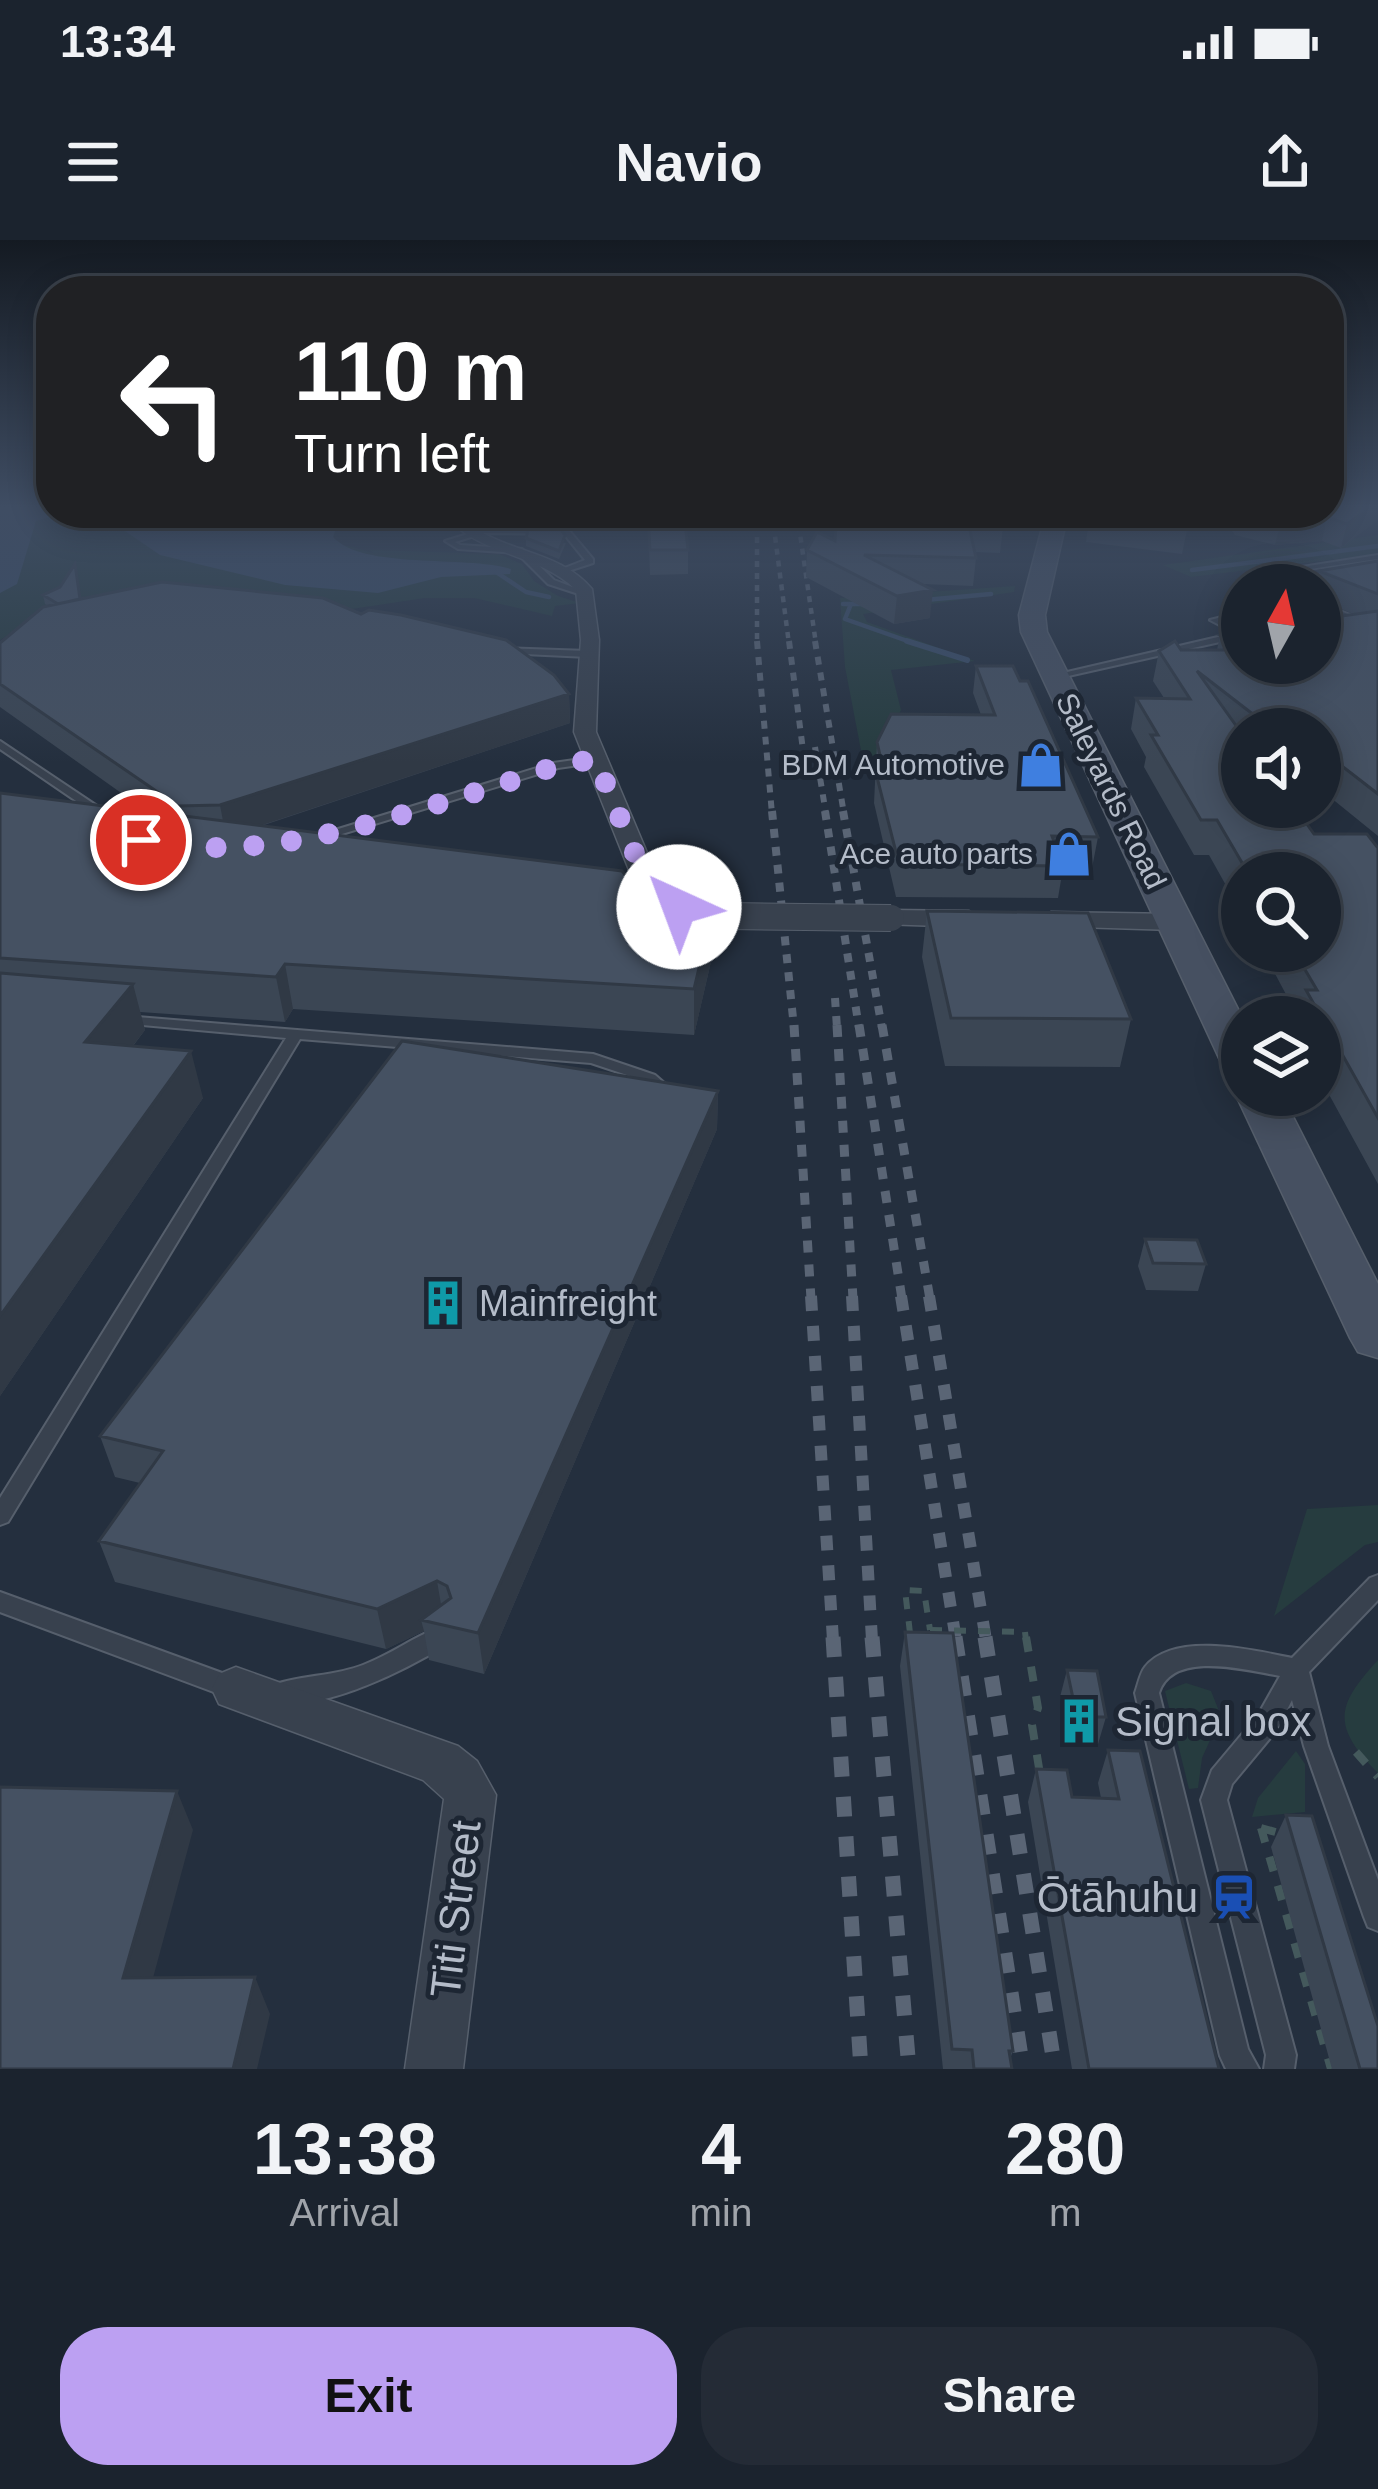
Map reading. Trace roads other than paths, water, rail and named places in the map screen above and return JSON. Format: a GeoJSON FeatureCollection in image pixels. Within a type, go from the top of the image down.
{"type":"FeatureCollection","features":[{"type":"Feature","properties":{"kind":"main road","name":"Saleyards Road"},"geometry":{"type":"LineString","coordinates":[[1038,592],[1034,632],[1221,1017]]}},
{"type":"Feature","properties":{"kind":"main road"},"geometry":{"type":"LineString","coordinates":[[1269,1116],[1378,1338]]}},
{"type":"Feature","properties":{"kind":"street"},"geometry":{"type":"LineString","coordinates":[[585,592],[588,654],[584,724],[652,891],[679,907],[728,916],[1175,922]]}},
{"type":"Feature","properties":{"kind":"street","name":"Titi Street"},"geometry":{"type":"LineString","coordinates":[[236,1689],[440,1763],[460,1778],[470,1795],[434,2069]]}},
{"type":"Feature","properties":{"kind":"lane"},"geometry":{"type":"LineString","coordinates":[[578,592],[588,596]]}},
{"type":"Feature","properties":{"kind":"lane"},"geometry":{"type":"LineString","coordinates":[[1341,614],[1378,628]]}},
{"type":"Feature","properties":{"kind":"lane"},"geometry":{"type":"LineString","coordinates":[[1341,617],[1346,616]]}},
{"type":"Feature","properties":{"kind":"lane"},"geometry":{"type":"LineString","coordinates":[[1055,676],[1221,638]]}},
{"type":"Feature","properties":{"kind":"lane"},"geometry":{"type":"LineString","coordinates":[[489,650],[588,654]]}},
{"type":"Feature","properties":{"kind":"lane"},"geometry":{"type":"LineString","coordinates":[[0,744],[122,827]]}},
{"type":"Feature","properties":{"kind":"lane"},"geometry":{"type":"LineString","coordinates":[[298,841],[336,836],[557,765],[596,760]]}},
{"type":"Feature","properties":{"kind":"lane"},"geometry":{"type":"LineString","coordinates":[[114,1018],[593,1059],[650,1078],[675,1100]]}},
{"type":"Feature","properties":{"kind":"lane"},"geometry":{"type":"LineString","coordinates":[[0,1516],[296,1034]]}},
{"type":"Feature","properties":{"kind":"lane"},"geometry":{"type":"LineString","coordinates":[[1279,2069],[1281,2055],[1214,1800],[1220,1778],[1267,1723],[1296,1669],[1378,1586]]}},
{"type":"Feature","properties":{"kind":"lane"},"geometry":{"type":"LineString","coordinates":[[0,1601],[236,1689],[288,1692],[344,1684],[412,1657],[442,1636]]}},
{"type":"Feature","properties":{"kind":"lane"},"geometry":{"type":"LineString","coordinates":[[1244,2069],[1235,2056],[1147,1693],[1148,1679],[1157,1667],[1196,1657],[1236,1658],[1296,1669]]}},
{"type":"Feature","properties":{"kind":"lane"},"geometry":{"type":"LineString","coordinates":[[1296,1669],[1316,1746],[1378,1917]]}},
{"type":"Feature","properties":{"kind":"waterway"},"geometry":{"type":"LineString","coordinates":[[528,592],[549,597]]}},
{"type":"Feature","properties":{"kind":"waterway"},"geometry":{"type":"LineString","coordinates":[[925,600],[991,594]]}},
{"type":"Feature","properties":{"kind":"waterway"},"geometry":{"type":"LineString","coordinates":[[843,604],[851,604]]}},
{"type":"Feature","properties":{"kind":"waterway"},"geometry":{"type":"LineString","coordinates":[[851,604],[866,604]]}},
{"type":"Feature","properties":{"kind":"waterway"},"geometry":{"type":"LineString","coordinates":[[851,604],[845,619],[912,643]]}},
{"type":"Feature","properties":{"kind":"waterway"},"geometry":{"type":"LineString","coordinates":[[907,641],[912,643]]}},
{"type":"Feature","properties":{"kind":"waterway"},"geometry":{"type":"LineString","coordinates":[[912,643],[967,660]]}},
{"type":"Feature","properties":{"kind":"waterway"},"geometry":{"type":"LineString","coordinates":[[912,643],[916,644]]}},
{"type":"Feature","properties":{"kind":"railway"},"geometry":{"type":"LineString","coordinates":[[757,592],[757,641]]}},
{"type":"Feature","properties":{"kind":"railway"},"geometry":{"type":"LineString","coordinates":[[782,592],[789,644]]}},
{"type":"Feature","properties":{"kind":"railway"},"geometry":{"type":"LineString","coordinates":[[809,592],[816,644]]}},
{"type":"Feature","properties":{"kind":"railway"},"geometry":{"type":"LineString","coordinates":[[757,641],[772,814]]}},
{"type":"Feature","properties":{"kind":"railway"},"geometry":{"type":"LineString","coordinates":[[789,641],[805,766]]}},
{"type":"Feature","properties":{"kind":"railway"},"geometry":{"type":"LineString","coordinates":[[815,641],[844,814]]}},
{"type":"Feature","properties":{"kind":"railway"},"geometry":{"type":"LineString","coordinates":[[815,747],[826,814]]}},
{"type":"Feature","properties":{"kind":"railway"},"geometry":{"type":"LineString","coordinates":[[772,811],[794,1028]]}},
{"type":"Feature","properties":{"kind":"railway"},"geometry":{"type":"LineString","coordinates":[[825,811],[859,1028]]}},
{"type":"Feature","properties":{"kind":"railway"},"geometry":{"type":"LineString","coordinates":[[843,811],[882,1028]]}},
{"type":"Feature","properties":{"kind":"railway"},"geometry":{"type":"LineString","coordinates":[[835,998],[837,1028]]}},
{"type":"Feature","properties":{"kind":"railway"},"geometry":{"type":"LineString","coordinates":[[794,1025],[811,1299]]}},
{"type":"Feature","properties":{"kind":"railway"},"geometry":{"type":"LineString","coordinates":[[837,1025],[853,1299]]}},
{"type":"Feature","properties":{"kind":"railway"},"geometry":{"type":"LineString","coordinates":[[859,1025],[902,1299]]}},
{"type":"Feature","properties":{"kind":"railway"},"geometry":{"type":"LineString","coordinates":[[882,1025],[930,1299]]}},
{"type":"Feature","properties":{"kind":"railway"},"geometry":{"type":"LineString","coordinates":[[811,1296],[833,1640]]}},
{"type":"Feature","properties":{"kind":"railway"},"geometry":{"type":"LineString","coordinates":[[852,1296],[872,1640]]}},
{"type":"Feature","properties":{"kind":"railway"},"geometry":{"type":"LineString","coordinates":[[901,1296],[956,1640]]}},
{"type":"Feature","properties":{"kind":"railway"},"geometry":{"type":"LineString","coordinates":[[929,1296],[986,1640]]}},
{"type":"Feature","properties":{"kind":"railway"},"geometry":{"type":"LineString","coordinates":[[833,1637],[861,2069]]}},
{"type":"Feature","properties":{"kind":"railway"},"geometry":{"type":"LineString","coordinates":[[872,1637],[909,2069]]}},
{"type":"Feature","properties":{"kind":"railway"},"geometry":{"type":"LineString","coordinates":[[955,1637],[1023,2069]]}},
{"type":"Feature","properties":{"kind":"railway"},"geometry":{"type":"LineString","coordinates":[[985,1637],[1055,2069]]}},
{"type":"Feature","properties":{"kind":"place","name":"BDM Automotive"},"geometry":{"type":"Point","coordinates":[1041,765]}},
{"type":"Feature","properties":{"kind":"place","name":"Ace auto parts"},"geometry":{"type":"Point","coordinates":[1069,854]}},
{"type":"Feature","properties":{"kind":"place","name":"Mainfreight"},"geometry":{"type":"Point","coordinates":[443,1303]}},
{"type":"Feature","properties":{"kind":"place","name":"Signal box"},"geometry":{"type":"Point","coordinates":[1079,1721]}},
{"type":"Feature","properties":{"kind":"place","name":"Ōtāhuhu"},"geometry":{"type":"Point","coordinates":[1234,1897]}}]}
